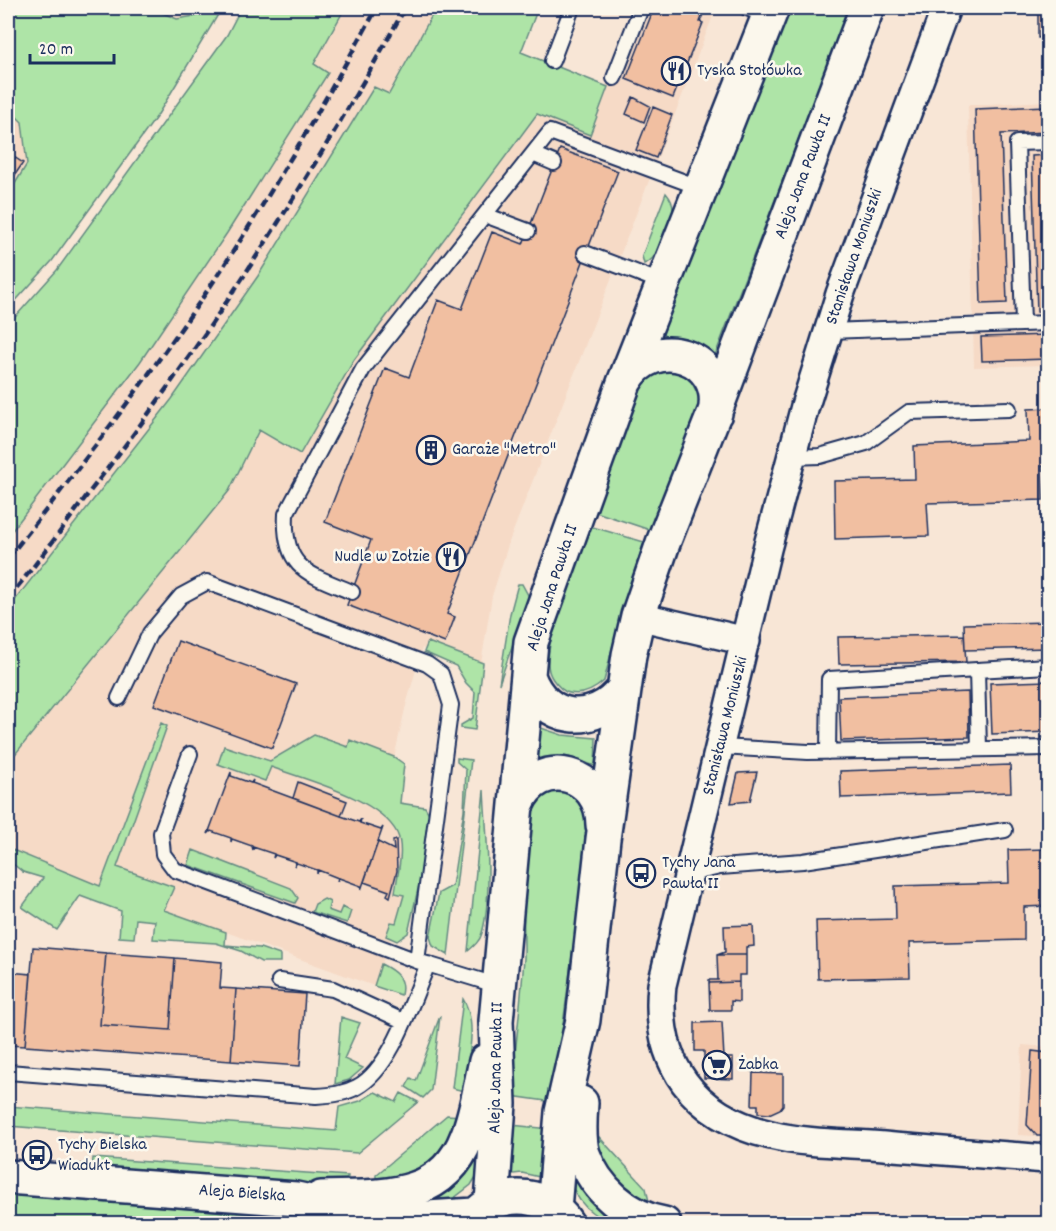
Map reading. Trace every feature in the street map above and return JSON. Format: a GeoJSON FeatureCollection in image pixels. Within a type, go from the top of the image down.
{"type":"FeatureCollection","features":[{"type":"Feature","properties":{"kind":"street","name":"Aleja Jana Pawła II"},"geometry":{"type":"LineString","coordinates":[[561,1216],[562,1112],[583,1020],[603,839],[624,689],[638,616],[663,543],[867,8]]}},
{"type":"Feature","properties":{"kind":"street","name":"Stanisława Moniuszki"},"geometry":{"type":"LineString","coordinates":[[946,8],[829,331],[792,457],[662,985],[661,1029],[675,1069],[685,1084],[707,1105],[738,1125],[794,1139],[1048,1159]]}},
{"type":"Feature","properties":{"kind":"street","name":"Aleja Jana Pawła II"},"geometry":{"type":"LineString","coordinates":[[478,1213],[499,1104],[496,1021],[531,642],[624,383],[702,188],[762,10]]}},
{"type":"Feature","properties":{"kind":"street"},"geometry":{"type":"LineString","coordinates":[[624,383],[636,367],[652,356],[666,354],[685,356],[697,363],[710,377],[716,395],[714,414]]}},
{"type":"Feature","properties":{"kind":"street"},"geometry":{"type":"LineString","coordinates":[[638,616],[746,641]]}},
{"type":"Feature","properties":{"kind":"street"},"geometry":{"type":"LineString","coordinates":[[528,676],[538,696],[548,705],[573,715],[600,711],[612,703],[624,689]]}},
{"type":"Feature","properties":{"kind":"street"},"geometry":{"type":"LineString","coordinates":[[517,804],[526,787],[540,777],[554,775],[574,777],[591,788],[600,800],[603,815],[603,839]]}},
{"type":"Feature","properties":{"kind":"street"},"geometry":{"type":"LineString","coordinates":[[583,1020],[580,1126],[582,1152],[598,1186],[628,1209],[664,1224]]}},
{"type":"Feature","properties":{"kind":"street"},"geometry":{"type":"LineString","coordinates":[[296,1199],[386,1196],[412,1192],[440,1177],[457,1159],[468,1137],[496,1021]]}},
{"type":"Feature","properties":{"kind":"street","name":"Aleja Bielska"},"geometry":{"type":"LineString","coordinates":[[8,1177],[296,1199],[368,1214],[428,1218],[478,1213],[507,1197],[524,1196],[540,1200],[561,1216]]}},
{"type":"Feature","properties":{"kind":"lane"},"geometry":{"type":"LineString","coordinates":[[552,61],[572,8]]}},
{"type":"Feature","properties":{"kind":"lane"},"geometry":{"type":"LineString","coordinates":[[614,78],[641,8]]}},
{"type":"Feature","properties":{"kind":"lane"},"geometry":{"type":"LineString","coordinates":[[352,592],[306,574],[291,550],[285,526],[286,513],[363,369],[550,132],[702,188]]}},
{"type":"Feature","properties":{"kind":"lane"},"geometry":{"type":"LineString","coordinates":[[1023,323],[1017,143],[1048,142]]}},
{"type":"Feature","properties":{"kind":"lane"},"geometry":{"type":"LineString","coordinates":[[533,154],[554,163]]}},
{"type":"Feature","properties":{"kind":"lane"},"geometry":{"type":"LineString","coordinates":[[485,215],[528,231]]}},
{"type":"Feature","properties":{"kind":"lane"},"geometry":{"type":"LineString","coordinates":[[585,253],[664,283]]}},
{"type":"Feature","properties":{"kind":"lane"},"geometry":{"type":"LineString","coordinates":[[829,331],[1048,323]]}},
{"type":"Feature","properties":{"kind":"lane"},"geometry":{"type":"LineString","coordinates":[[792,457],[820,456],[866,443],[909,412],[1009,409]]}},
{"type":"Feature","properties":{"kind":"lane"},"geometry":{"type":"LineString","coordinates":[[8,1072],[316,1096],[339,1094],[356,1088],[378,1071],[403,1021],[423,963],[451,705],[441,674],[427,664],[207,582],[181,596],[150,633],[119,698]]}},
{"type":"Feature","properties":{"kind":"lane"},"geometry":{"type":"LineString","coordinates":[[828,752],[829,679],[1048,666]]}},
{"type":"Feature","properties":{"kind":"lane"},"geometry":{"type":"LineString","coordinates":[[977,670],[979,749]]}},
{"type":"Feature","properties":{"kind":"lane"},"geometry":{"type":"LineString","coordinates":[[721,747],[828,752],[1048,748]]}},
{"type":"Feature","properties":{"kind":"lane"},"geometry":{"type":"LineString","coordinates":[[190,754],[161,832],[163,854],[175,870],[423,963],[499,986]]}},
{"type":"Feature","properties":{"kind":"lane"},"geometry":{"type":"LineString","coordinates":[[690,874],[720,867],[803,861],[1005,830]]}},
{"type":"Feature","properties":{"kind":"lane"},"geometry":{"type":"LineString","coordinates":[[279,981],[333,988],[403,1021]]}},
{"type":"Feature","properties":{"kind":"shaded area"},"geometry":{"type":"Polygon","coordinates":[[[151,8],[204,8],[201,15],[177,19],[151,8]]]}},
{"type":"Feature","properties":{"kind":"shaded area"},"geometry":{"type":"Polygon","coordinates":[[[345,8],[436,8],[389,95],[374,87],[258,276],[172,399],[8,609],[8,536],[140,362],[227,233],[327,73],[313,64],[345,8]]]}},
{"type":"Feature","properties":{"kind":"shaded area"},"geometry":{"type":"Polygon","coordinates":[[[632,8],[716,8],[509,542],[492,596],[480,670],[422,648],[392,767],[402,770],[400,803],[425,807],[420,856],[374,986],[94,884],[8,848],[8,763],[229,491],[259,430],[300,453],[354,360],[538,114],[590,135],[632,8]]]}},
{"type":"Feature","properties":{"kind":"shaded area"},"geometry":{"type":"Polygon","coordinates":[[[1048,101],[1048,365],[974,367],[968,105],[1048,101]]]}},
{"type":"Feature","properties":{"kind":"shaded area"},"geometry":{"type":"Polygon","coordinates":[[[8,108],[22,122],[27,164],[8,195],[8,108]]]}},
{"type":"Feature","properties":{"kind":"shaded area"},"geometry":{"type":"Polygon","coordinates":[[[1022,1045],[1048,1047],[1048,1137],[1018,1135],[1022,1045]]]}},
{"type":"Feature","properties":{"kind":"green space"},"geometry":{"type":"Polygon","coordinates":[[[8,8],[151,8],[177,19],[200,15],[204,8],[222,8],[157,116],[52,261],[8,309],[8,195],[27,164],[22,122],[8,108],[8,8]]]}},
{"type":"Feature","properties":{"kind":"green space"},"geometry":{"type":"Polygon","coordinates":[[[241,8],[345,8],[314,64],[328,73],[227,233],[140,362],[8,536],[8,325],[57,270],[227,35],[241,8]]]}},
{"type":"Feature","properties":{"kind":"green space"},"geometry":{"type":"Polygon","coordinates":[[[436,8],[538,8],[521,52],[608,87],[590,135],[537,114],[354,360],[300,454],[259,430],[229,491],[8,763],[8,609],[172,399],[258,276],[374,87],[389,94],[436,8]]]}},
{"type":"Feature","properties":{"kind":"green space"},"geometry":{"type":"Polygon","coordinates":[[[788,8],[849,8],[714,358],[700,346],[666,337],[661,333],[788,8]]]}},
{"type":"Feature","properties":{"kind":"green space"},"geometry":{"type":"Polygon","coordinates":[[[666,193],[673,206],[670,224],[659,249],[644,264],[642,256],[666,193]]]}},
{"type":"Feature","properties":{"kind":"green space"},"geometry":{"type":"Polygon","coordinates":[[[671,369],[688,375],[699,397],[699,408],[650,530],[593,511],[645,379],[653,373],[671,369]]]}},
{"type":"Feature","properties":{"kind":"green space"},"geometry":{"type":"Polygon","coordinates":[[[586,525],[644,542],[622,610],[604,681],[587,692],[576,694],[566,692],[553,680],[549,671],[548,659],[555,621],[586,525]]]}},
{"type":"Feature","properties":{"kind":"green space"},"geometry":{"type":"Polygon","coordinates":[[[518,584],[522,584],[529,597],[499,684],[510,614],[518,584]]]}},
{"type":"Feature","properties":{"kind":"green space"},"geometry":{"type":"Polygon","coordinates":[[[428,642],[483,663],[475,730],[461,728],[461,725],[473,718],[475,692],[466,683],[456,666],[424,652],[428,642]]]}},
{"type":"Feature","properties":{"kind":"green space"},"geometry":{"type":"Polygon","coordinates":[[[161,723],[167,726],[117,867],[174,887],[164,910],[226,932],[225,945],[260,948],[280,955],[280,962],[261,962],[241,951],[216,943],[153,939],[155,921],[136,919],[134,938],[119,937],[121,911],[80,896],[57,930],[22,907],[43,878],[23,872],[8,860],[8,848],[100,886],[161,723]]]}},
{"type":"Feature","properties":{"kind":"green space"},"geometry":{"type":"Polygon","coordinates":[[[538,727],[562,735],[596,738],[595,766],[569,757],[535,761],[538,727]]]}},
{"type":"Feature","properties":{"kind":"green space"},"geometry":{"type":"Polygon","coordinates":[[[314,735],[348,747],[350,740],[394,757],[404,764],[400,803],[425,807],[429,814],[420,880],[408,933],[397,941],[386,936],[391,922],[396,923],[404,895],[395,893],[400,847],[397,833],[388,821],[358,800],[322,784],[271,767],[265,781],[218,764],[224,746],[270,761],[314,735]]]}},
{"type":"Feature","properties":{"kind":"green space"},"geometry":{"type":"Polygon","coordinates":[[[457,758],[471,760],[448,955],[433,946],[430,937],[439,893],[452,886],[464,810],[466,770],[457,762],[457,758]]]}},
{"type":"Feature","properties":{"kind":"green space"},"geometry":{"type":"Polygon","coordinates":[[[565,789],[584,802],[589,825],[553,1102],[511,1096],[524,958],[523,875],[526,828],[529,811],[538,796],[565,789]]]}},
{"type":"Feature","properties":{"kind":"green space"},"geometry":{"type":"Polygon","coordinates":[[[484,790],[488,863],[487,900],[481,936],[468,951],[484,790]]]}},
{"type":"Feature","properties":{"kind":"green space"},"geometry":{"type":"Polygon","coordinates":[[[193,850],[291,888],[298,898],[295,903],[188,865],[193,850]]]}},
{"type":"Feature","properties":{"kind":"green space"},"geometry":{"type":"Polygon","coordinates":[[[324,899],[330,902],[328,910],[339,914],[342,907],[351,911],[347,923],[312,912],[315,904],[324,899]]]}},
{"type":"Feature","properties":{"kind":"green space"},"geometry":{"type":"Polygon","coordinates":[[[381,964],[398,976],[402,984],[401,995],[374,986],[381,964]]]}},
{"type":"Feature","properties":{"kind":"green space"},"geometry":{"type":"Polygon","coordinates":[[[463,999],[468,1009],[471,1032],[464,1091],[452,1088],[463,999]]]}},
{"type":"Feature","properties":{"kind":"green space"},"geometry":{"type":"Polygon","coordinates":[[[440,1016],[431,1090],[423,1098],[406,1087],[411,1078],[416,1081],[440,1016]]]}},
{"type":"Feature","properties":{"kind":"green space"},"geometry":{"type":"Polygon","coordinates":[[[341,1017],[360,1023],[344,1059],[363,1068],[349,1080],[335,1084],[341,1017]]]}},
{"type":"Feature","properties":{"kind":"green space"},"geometry":{"type":"Polygon","coordinates":[[[375,1092],[396,1102],[401,1093],[418,1102],[357,1153],[8,1126],[8,1106],[336,1131],[339,1107],[360,1101],[375,1092]]]}},
{"type":"Feature","properties":{"kind":"green space"},"geometry":{"type":"Polygon","coordinates":[[[447,1115],[461,1116],[435,1170],[376,1185],[376,1175],[447,1115]]]}},
{"type":"Feature","properties":{"kind":"green space"},"geometry":{"type":"Polygon","coordinates":[[[482,1122],[482,1167],[471,1185],[438,1207],[414,1209],[482,1122]]]}},
{"type":"Feature","properties":{"kind":"green space"},"geometry":{"type":"Polygon","coordinates":[[[511,1125],[550,1129],[544,1178],[522,1173],[505,1175],[511,1125]]]}},
{"type":"Feature","properties":{"kind":"green space"},"geometry":{"type":"Polygon","coordinates":[[[591,1134],[599,1137],[646,1188],[650,1206],[618,1189],[591,1134]]]}},
{"type":"Feature","properties":{"kind":"green space"},"geometry":{"type":"Polygon","coordinates":[[[571,1148],[625,1224],[600,1217],[580,1201],[571,1181],[571,1148]]]}},
{"type":"Feature","properties":{"kind":"green space"},"geometry":{"type":"Polygon","coordinates":[[[93,1158],[348,1176],[347,1186],[92,1168],[93,1158]]]}},
{"type":"Feature","properties":{"kind":"green space"},"geometry":{"type":"Polygon","coordinates":[[[8,1195],[347,1221],[347,1224],[8,1223],[8,1195]]]}},
{"type":"Feature","properties":{"kind":"building"},"geometry":{"type":"Polygon","coordinates":[[[654,8],[705,9],[700,22],[703,23],[673,98],[626,79],[654,8]]]}},
{"type":"Feature","properties":{"kind":"building"},"geometry":{"type":"Polygon","coordinates":[[[1038,8],[1048,8],[1048,37],[1038,38],[1038,8]]]}},
{"type":"Feature","properties":{"kind":"building"},"geometry":{"type":"Polygon","coordinates":[[[633,97],[650,106],[644,122],[626,114],[633,97]]]}},
{"type":"Feature","properties":{"kind":"building"},"geometry":{"type":"Polygon","coordinates":[[[1048,106],[1048,132],[1001,134],[1007,303],[981,304],[975,109],[1048,106]]]}},
{"type":"Feature","properties":{"kind":"building"},"geometry":{"type":"Polygon","coordinates":[[[653,107],[672,115],[656,158],[636,150],[653,107]]]}},
{"type":"Feature","properties":{"kind":"building","name":"Garaże \"Metro\""},"geometry":{"type":"Polygon","coordinates":[[[560,149],[618,171],[447,614],[455,617],[445,643],[347,605],[371,540],[325,522],[385,368],[409,377],[438,300],[462,309],[492,232],[523,244],[560,149]]]}},
{"type":"Feature","properties":{"kind":"building"},"geometry":{"type":"Polygon","coordinates":[[[8,153],[23,163],[8,185],[8,153]]]}},
{"type":"Feature","properties":{"kind":"building"},"geometry":{"type":"Polygon","coordinates":[[[1048,155],[1048,312],[1037,312],[1032,156],[1048,155]]]}},
{"type":"Feature","properties":{"kind":"building"},"geometry":{"type":"Polygon","coordinates":[[[1048,335],[1048,359],[982,361],[981,337],[1048,335]]]}},
{"type":"Feature","properties":{"kind":"building"},"geometry":{"type":"Polygon","coordinates":[[[1048,408],[1048,466],[1042,466],[1043,500],[927,503],[929,536],[835,539],[834,481],[915,479],[914,446],[1029,441],[1028,409],[1048,408]]]}},
{"type":"Feature","properties":{"kind":"building"},"geometry":{"type":"Polygon","coordinates":[[[1048,622],[1048,648],[965,650],[964,624],[1048,622]]]}},
{"type":"Feature","properties":{"kind":"building"},"geometry":{"type":"Polygon","coordinates":[[[964,635],[966,662],[839,664],[838,637],[964,635]]]}},
{"type":"Feature","properties":{"kind":"building"},"geometry":{"type":"Polygon","coordinates":[[[178,641],[296,684],[272,748],[154,705],[178,641]]]}},
{"type":"Feature","properties":{"kind":"building"},"geometry":{"type":"Polygon","coordinates":[[[1048,681],[1048,732],[992,734],[990,683],[1048,681]]]}},
{"type":"Feature","properties":{"kind":"building"},"geometry":{"type":"Polygon","coordinates":[[[968,692],[969,737],[841,741],[839,697],[968,692]]]}},
{"type":"Feature","properties":{"kind":"building"},"geometry":{"type":"Polygon","coordinates":[[[1010,765],[1011,792],[841,798],[840,771],[1010,765]]]}},
{"type":"Feature","properties":{"kind":"building"},"geometry":{"type":"Polygon","coordinates":[[[231,772],[231,776],[251,783],[253,780],[252,783],[341,816],[359,822],[361,819],[360,823],[381,830],[383,827],[361,890],[361,886],[339,878],[337,881],[338,878],[318,870],[317,874],[317,870],[297,863],[294,866],[296,862],[275,855],[273,858],[274,854],[253,847],[253,850],[252,846],[232,839],[231,842],[231,838],[211,831],[208,834],[231,772]]]}},
{"type":"Feature","properties":{"kind":"building"},"geometry":{"type":"Polygon","coordinates":[[[757,772],[750,801],[731,803],[738,773],[757,772]]]}},
{"type":"Feature","properties":{"kind":"building"},"geometry":{"type":"Polygon","coordinates":[[[298,782],[347,801],[341,816],[293,798],[298,782]]]}},
{"type":"Feature","properties":{"kind":"building"},"geometry":{"type":"Polygon","coordinates":[[[396,840],[397,871],[390,897],[387,895],[389,891],[364,882],[378,842],[394,850],[393,841],[396,840]]]}},
{"type":"Feature","properties":{"kind":"building"},"geometry":{"type":"Polygon","coordinates":[[[1048,849],[1048,906],[1024,907],[1024,940],[909,943],[910,977],[818,979],[816,921],[896,919],[895,886],[1009,883],[1008,850],[1048,849]]]}},
{"type":"Feature","properties":{"kind":"building"},"geometry":{"type":"Polygon","coordinates":[[[753,925],[754,946],[746,947],[746,955],[717,955],[725,952],[724,926],[753,925]]]}},
{"type":"Feature","properties":{"kind":"building"},"geometry":{"type":"Polygon","coordinates":[[[33,947],[106,953],[100,1025],[170,1030],[175,958],[222,962],[220,988],[236,989],[231,1061],[25,1046],[33,947]]]}},
{"type":"Feature","properties":{"kind":"building"},"geometry":{"type":"Polygon","coordinates":[[[106,953],[175,958],[170,1030],[100,1025],[106,953]]]}},
{"type":"Feature","properties":{"kind":"building"},"geometry":{"type":"Polygon","coordinates":[[[717,955],[746,955],[746,975],[739,975],[739,982],[709,983],[709,980],[718,980],[717,955]]]}},
{"type":"Feature","properties":{"kind":"building"},"geometry":{"type":"Polygon","coordinates":[[[8,972],[31,974],[25,1046],[8,1045],[8,972]]]}},
{"type":"Feature","properties":{"kind":"building"},"geometry":{"type":"Polygon","coordinates":[[[739,982],[739,1002],[731,1001],[731,1010],[710,1010],[709,983],[739,982]]]}},
{"type":"Feature","properties":{"kind":"building"},"geometry":{"type":"Polygon","coordinates":[[[236,989],[305,994],[300,1066],[231,1061],[236,989]]]}},
{"type":"Feature","properties":{"kind":"building"},"geometry":{"type":"Polygon","coordinates":[[[722,1022],[724,1058],[733,1058],[733,1079],[704,1078],[704,1051],[695,1051],[695,1023],[722,1022]]]}},
{"type":"Feature","properties":{"kind":"building"},"geometry":{"type":"Polygon","coordinates":[[[1032,1051],[1048,1053],[1048,1136],[1037,1136],[1027,1125],[1032,1051]]]}},
{"type":"Feature","properties":{"kind":"building"},"geometry":{"type":"Polygon","coordinates":[[[753,1073],[783,1074],[783,1105],[780,1109],[769,1114],[758,1113],[758,1105],[752,1105],[753,1073]]]}},
{"type":"Feature","properties":{"kind":"railway"},"geometry":{"type":"LineString","coordinates":[[8,558],[155,366],[201,300],[270,192],[377,8]]}},
{"type":"Feature","properties":{"kind":"railway"},"geometry":{"type":"LineString","coordinates":[[8,598],[135,433],[218,315],[296,194],[405,8]]}},
{"type":"Feature","properties":{"kind":"place","name":"Tyska Stołówka"},"geometry":{"type":"Point","coordinates":[676,71]}},
{"type":"Feature","properties":{"kind":"place","name":"Garaże \"Metro\""},"geometry":{"type":"Point","coordinates":[431,450]}},
{"type":"Feature","properties":{"kind":"place","name":"Nudle w Zołzie"},"geometry":{"type":"Point","coordinates":[451,557]}},
{"type":"Feature","properties":{"kind":"place","name":"Tychy Jana Pawła II"},"geometry":{"type":"Point","coordinates":[641,873]}},
{"type":"Feature","properties":{"kind":"place","name":"Żabka"},"geometry":{"type":"Point","coordinates":[717,1065]}},
{"type":"Feature","properties":{"kind":"place","name":"Tychy Bielska Wiadukt"},"geometry":{"type":"Point","coordinates":[37,1155]}}]}
